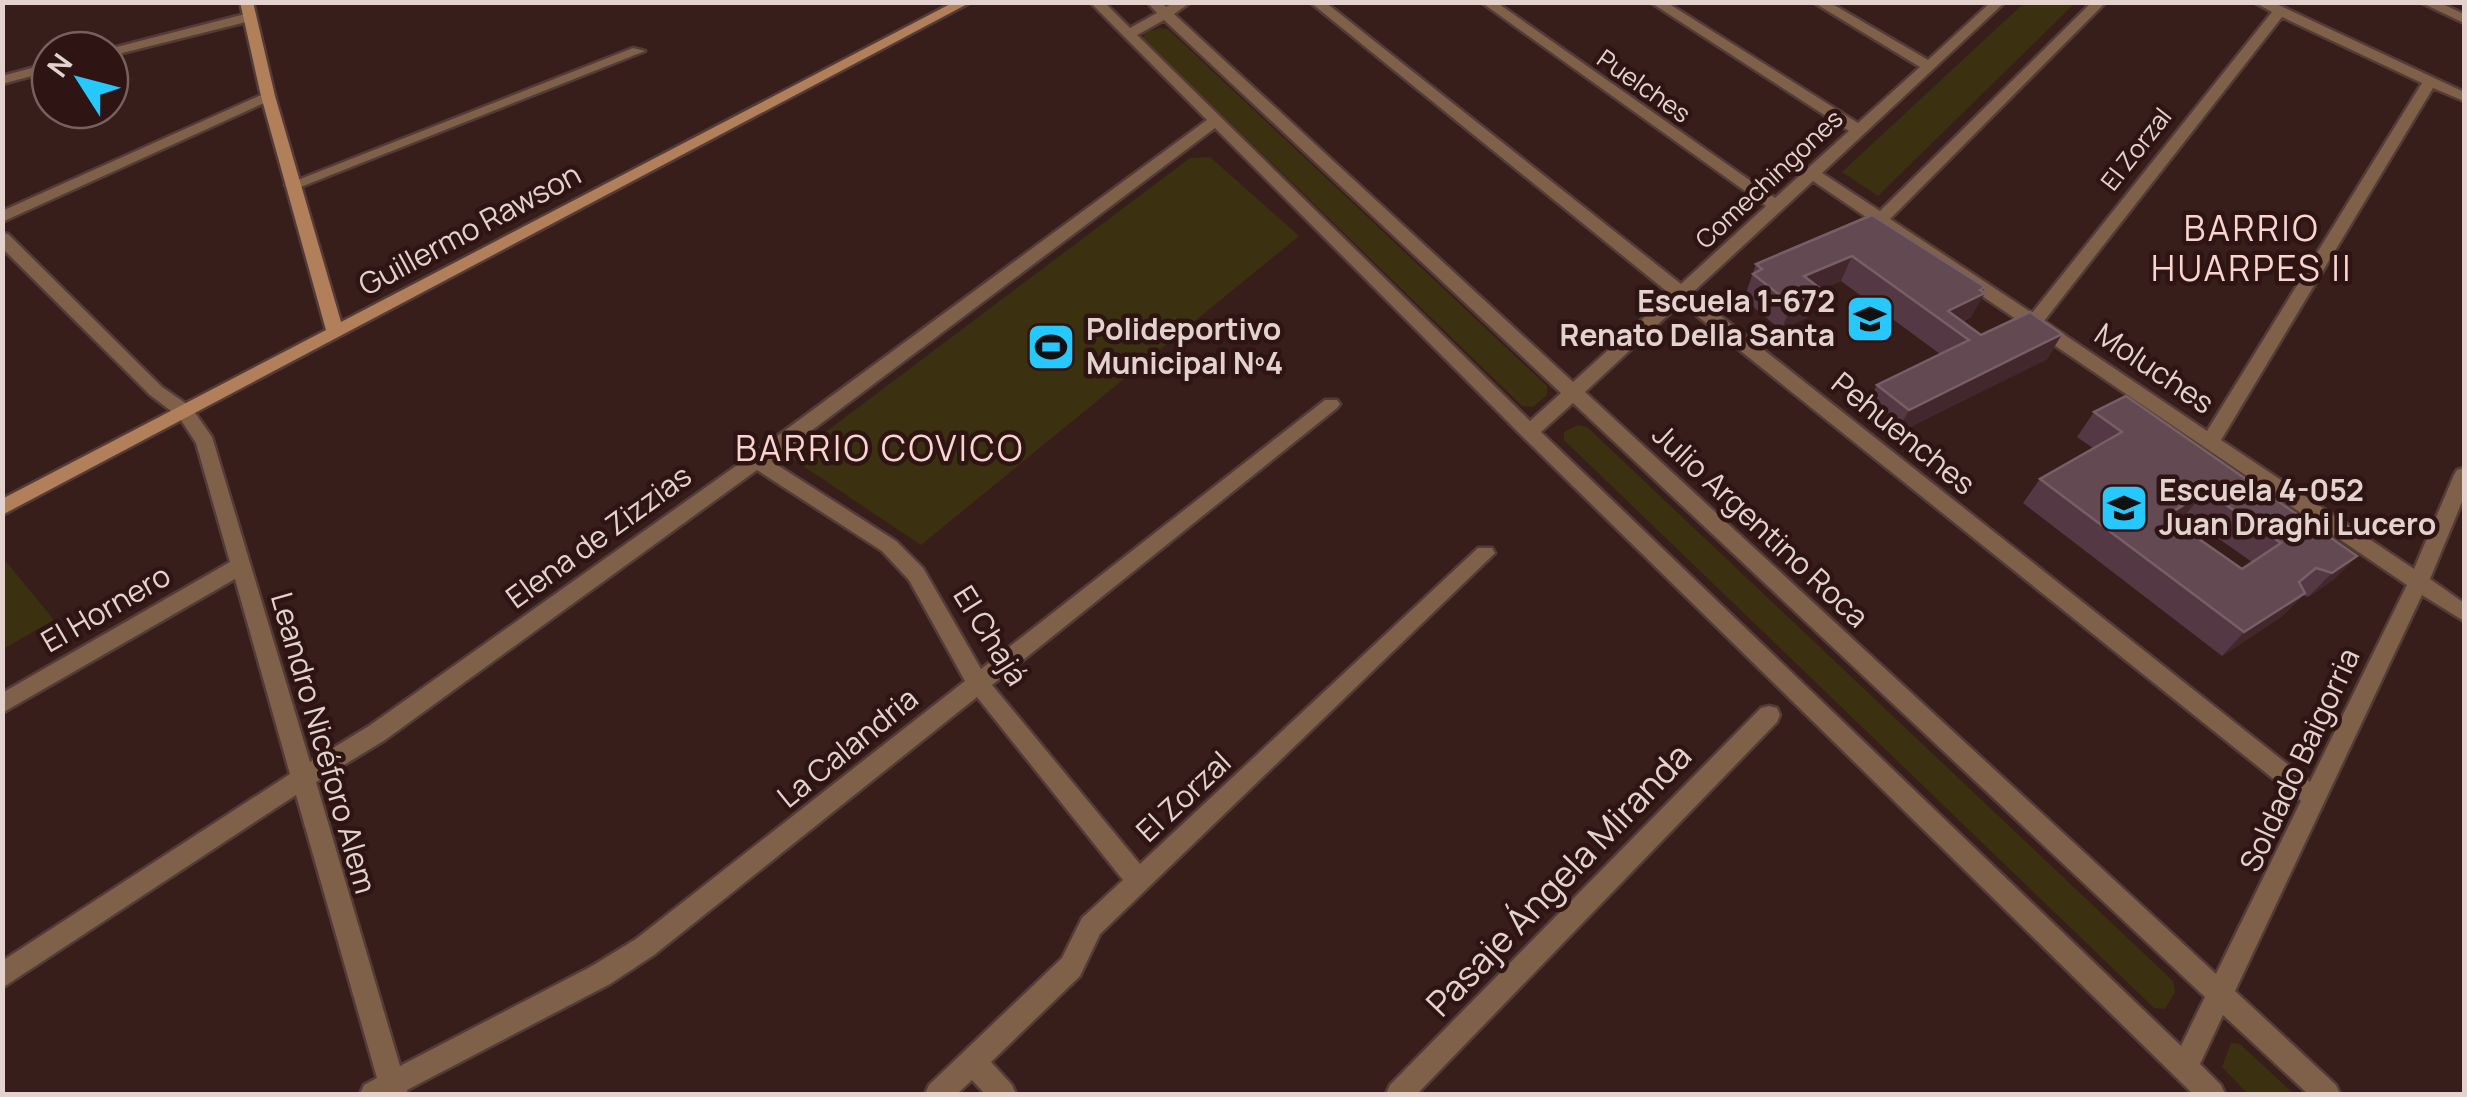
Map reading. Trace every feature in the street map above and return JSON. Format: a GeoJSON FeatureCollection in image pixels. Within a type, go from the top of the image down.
{"type":"FeatureCollection","features":[{"type":"Feature","properties":{"kind":"main road","name":"Guillermo Rawson"},"geometry":{"type":"LineString","coordinates":[[2,508],[966,2]]}},
{"type":"Feature","properties":{"kind":"main road"},"geometry":{"type":"LineString","coordinates":[[248,10],[268,96],[336,334]]}},
{"type":"Feature","properties":{"kind":"street"},"geometry":{"type":"LineString","coordinates":[[1096,2],[1530,432],[2212,1094]]}},
{"type":"Feature","properties":{"kind":"street"},"geometry":{"type":"LineString","coordinates":[[1128,34],[1159,8],[1184,2]]}},
{"type":"Feature","properties":{"kind":"street","name":"Pehuenches"},"geometry":{"type":"LineString","coordinates":[[1316,2],[2314,798]]}},
{"type":"Feature","properties":{"kind":"street","name":"Puelches"},"geometry":{"type":"LineString","coordinates":[[1487,2],[1776,206]]}},
{"type":"Feature","properties":{"kind":"street"},"geometry":{"type":"LineString","coordinates":[[1656,2],[1858,130]]}},
{"type":"Feature","properties":{"kind":"street"},"geometry":{"type":"LineString","coordinates":[[1819,2],[1929,66]]}},
{"type":"Feature","properties":{"kind":"street","name":"Comechingones"},"geometry":{"type":"LineString","coordinates":[[1530,432],[1999,2]]}},
{"type":"Feature","properties":{"kind":"street"},"geometry":{"type":"LineString","coordinates":[[1882,218],[2100,2]]}},
{"type":"Feature","properties":{"kind":"street"},"geometry":{"type":"LineString","coordinates":[[2260,2],[2464,97]]}},
{"type":"Feature","properties":{"kind":"street"},"geometry":{"type":"LineString","coordinates":[[2426,2],[2464,19]]}},
{"type":"Feature","properties":{"kind":"street","name":"Julio Argentino Roca"},"geometry":{"type":"LineString","coordinates":[[1159,8],[2327,1094]]}},
{"type":"Feature","properties":{"kind":"street"},"geometry":{"type":"LineString","coordinates":[[130,46],[248,10]]}},
{"type":"Feature","properties":{"kind":"street","name":"El Zorzal"},"geometry":{"type":"LineString","coordinates":[[2035,321],[2280,12]]}},
{"type":"Feature","properties":{"kind":"street"},"geometry":{"type":"LineString","coordinates":[[293,185],[638,52]]}},
{"type":"Feature","properties":{"kind":"street"},"geometry":{"type":"LineString","coordinates":[[2,80],[30,72]]}},
{"type":"Feature","properties":{"kind":"street"},"geometry":{"type":"LineString","coordinates":[[2210,440],[2430,81]]}},
{"type":"Feature","properties":{"kind":"street"},"geometry":{"type":"LineString","coordinates":[[2,217],[268,96]]}},
{"type":"Feature","properties":{"kind":"street","name":"Elena de Zizzias"},"geometry":{"type":"LineString","coordinates":[[2,976],[301,779],[377,734],[757,461],[1214,122]]}},
{"type":"Feature","properties":{"kind":"street","name":"Moluches"},"geometry":{"type":"LineString","coordinates":[[1812,172],[2464,613]]}},
{"type":"Feature","properties":{"kind":"street"},"geometry":{"type":"LineString","coordinates":[[2,238],[156,392],[185,412]]}},
{"type":"Feature","properties":{"kind":"street","name":"La Calandria"},"geometry":{"type":"LineString","coordinates":[[387,1090],[634,954],[1331,404]]}},
{"type":"Feature","properties":{"kind":"street","name":"Leandro Nicéforo Alem"},"geometry":{"type":"LineString","coordinates":[[185,412],[205,442],[387,1090]]}},
{"type":"Feature","properties":{"kind":"street","name":"El Chajá"},"geometry":{"type":"LineString","coordinates":[[757,461],[889,546],[916,574],[978,683],[1139,880]]}},
{"type":"Feature","properties":{"kind":"street","name":"Soldado Baigorria"},"geometry":{"type":"LineString","coordinates":[[2184,1068],[2418,581],[2464,475]]}},
{"type":"Feature","properties":{"kind":"street","name":"El Zorzal"},"geometry":{"type":"LineString","coordinates":[[938,1094],[1071,966],[1091,926],[1484,553]]}},
{"type":"Feature","properties":{"kind":"street","name":"El Hornero"},"geometry":{"type":"LineString","coordinates":[[2,704],[240,566]]}},
{"type":"Feature","properties":{"kind":"street","name":"Pasaje Ángela Miranda"},"geometry":{"type":"LineString","coordinates":[[1400,1094],[1769,715]]}},
{"type":"Feature","properties":{"kind":"street"},"geometry":{"type":"LineString","coordinates":[[972,1061],[1004,1094]]}},
{"type":"Feature","properties":{"kind":"shaded area"},"geometry":{"type":"Polygon","coordinates":[[[2024,3],[2075,3],[1878,196],[1842,172],[2024,3]]]}},
{"type":"Feature","properties":{"kind":"shaded area"},"geometry":{"type":"Polygon","coordinates":[[[1168,29],[1547,386],[1547,395],[1533,407],[1522,406],[1143,38],[1145,33],[1168,29]]]}},
{"type":"Feature","properties":{"kind":"shaded area","name":"Polideportivo Municipal Nº4"},"geometry":{"type":"Polygon","coordinates":[[[1210,157],[1299,236],[921,545],[791,458],[1190,158],[1210,157]]]}},
{"type":"Feature","properties":{"kind":"shaded area"},"geometry":{"type":"Polygon","coordinates":[[[1578,425],[1587,427],[2173,981],[2175,992],[2165,1009],[2154,1008],[1564,440],[1564,432],[1578,425]]]}},
{"type":"Feature","properties":{"kind":"shaded area"},"geometry":{"type":"Polygon","coordinates":[[[3,558],[54,620],[2,649],[3,558]]]}},
{"type":"Feature","properties":{"kind":"shaded area"},"geometry":{"type":"Polygon","coordinates":[[[2231,1043],[2240,1044],[2294,1094],[2248,1094],[2222,1067],[2231,1043]]]}},
{"type":"Feature","properties":{"kind":"building"},"geometry":{"type":"Polygon","coordinates":[[[1872,215],[1985,287],[1980,290],[1985,293],[1948,311],[1981,335],[2030,312],[2062,334],[1909,410],[1877,385],[1969,340],[1852,256],[1804,276],[1822,290],[1792,305],[1753,274],[1762,269],[1756,264],[1872,215]]]}},
{"type":"Feature","properties":{"kind":"building"},"geometry":{"type":"Polygon","coordinates":[[[2126,396],[2357,556],[2332,573],[2316,568],[2299,582],[2305,593],[2244,632],[2040,479],[2122,432],[2094,412],[2126,396]],[[2206,491],[2166,516],[2242,569],[2281,543],[2206,491]]]}},
{"type":"Feature","properties":{"kind":"place","name":"Escuela 1-672 Renato Della Santa"},"geometry":{"type":"Point","coordinates":[1870,319]}},
{"type":"Feature","properties":{"kind":"place","name":"Polideportivo Municipal Nº4"},"geometry":{"type":"Point","coordinates":[1051,347]}},
{"type":"Feature","properties":{"kind":"place","name":"Escuela 4-052 Juan Draghi Lucero"},"geometry":{"type":"Point","coordinates":[2124,508]}},
{"type":"Feature","properties":{"kind":"district","name":"BARRIO HUARPES II"},"geometry":{"type":"Point","coordinates":[2252,249]}},
{"type":"Feature","properties":{"kind":"district","name":"BARRIO COVICO"},"geometry":{"type":"Point","coordinates":[880,449]}}]}
